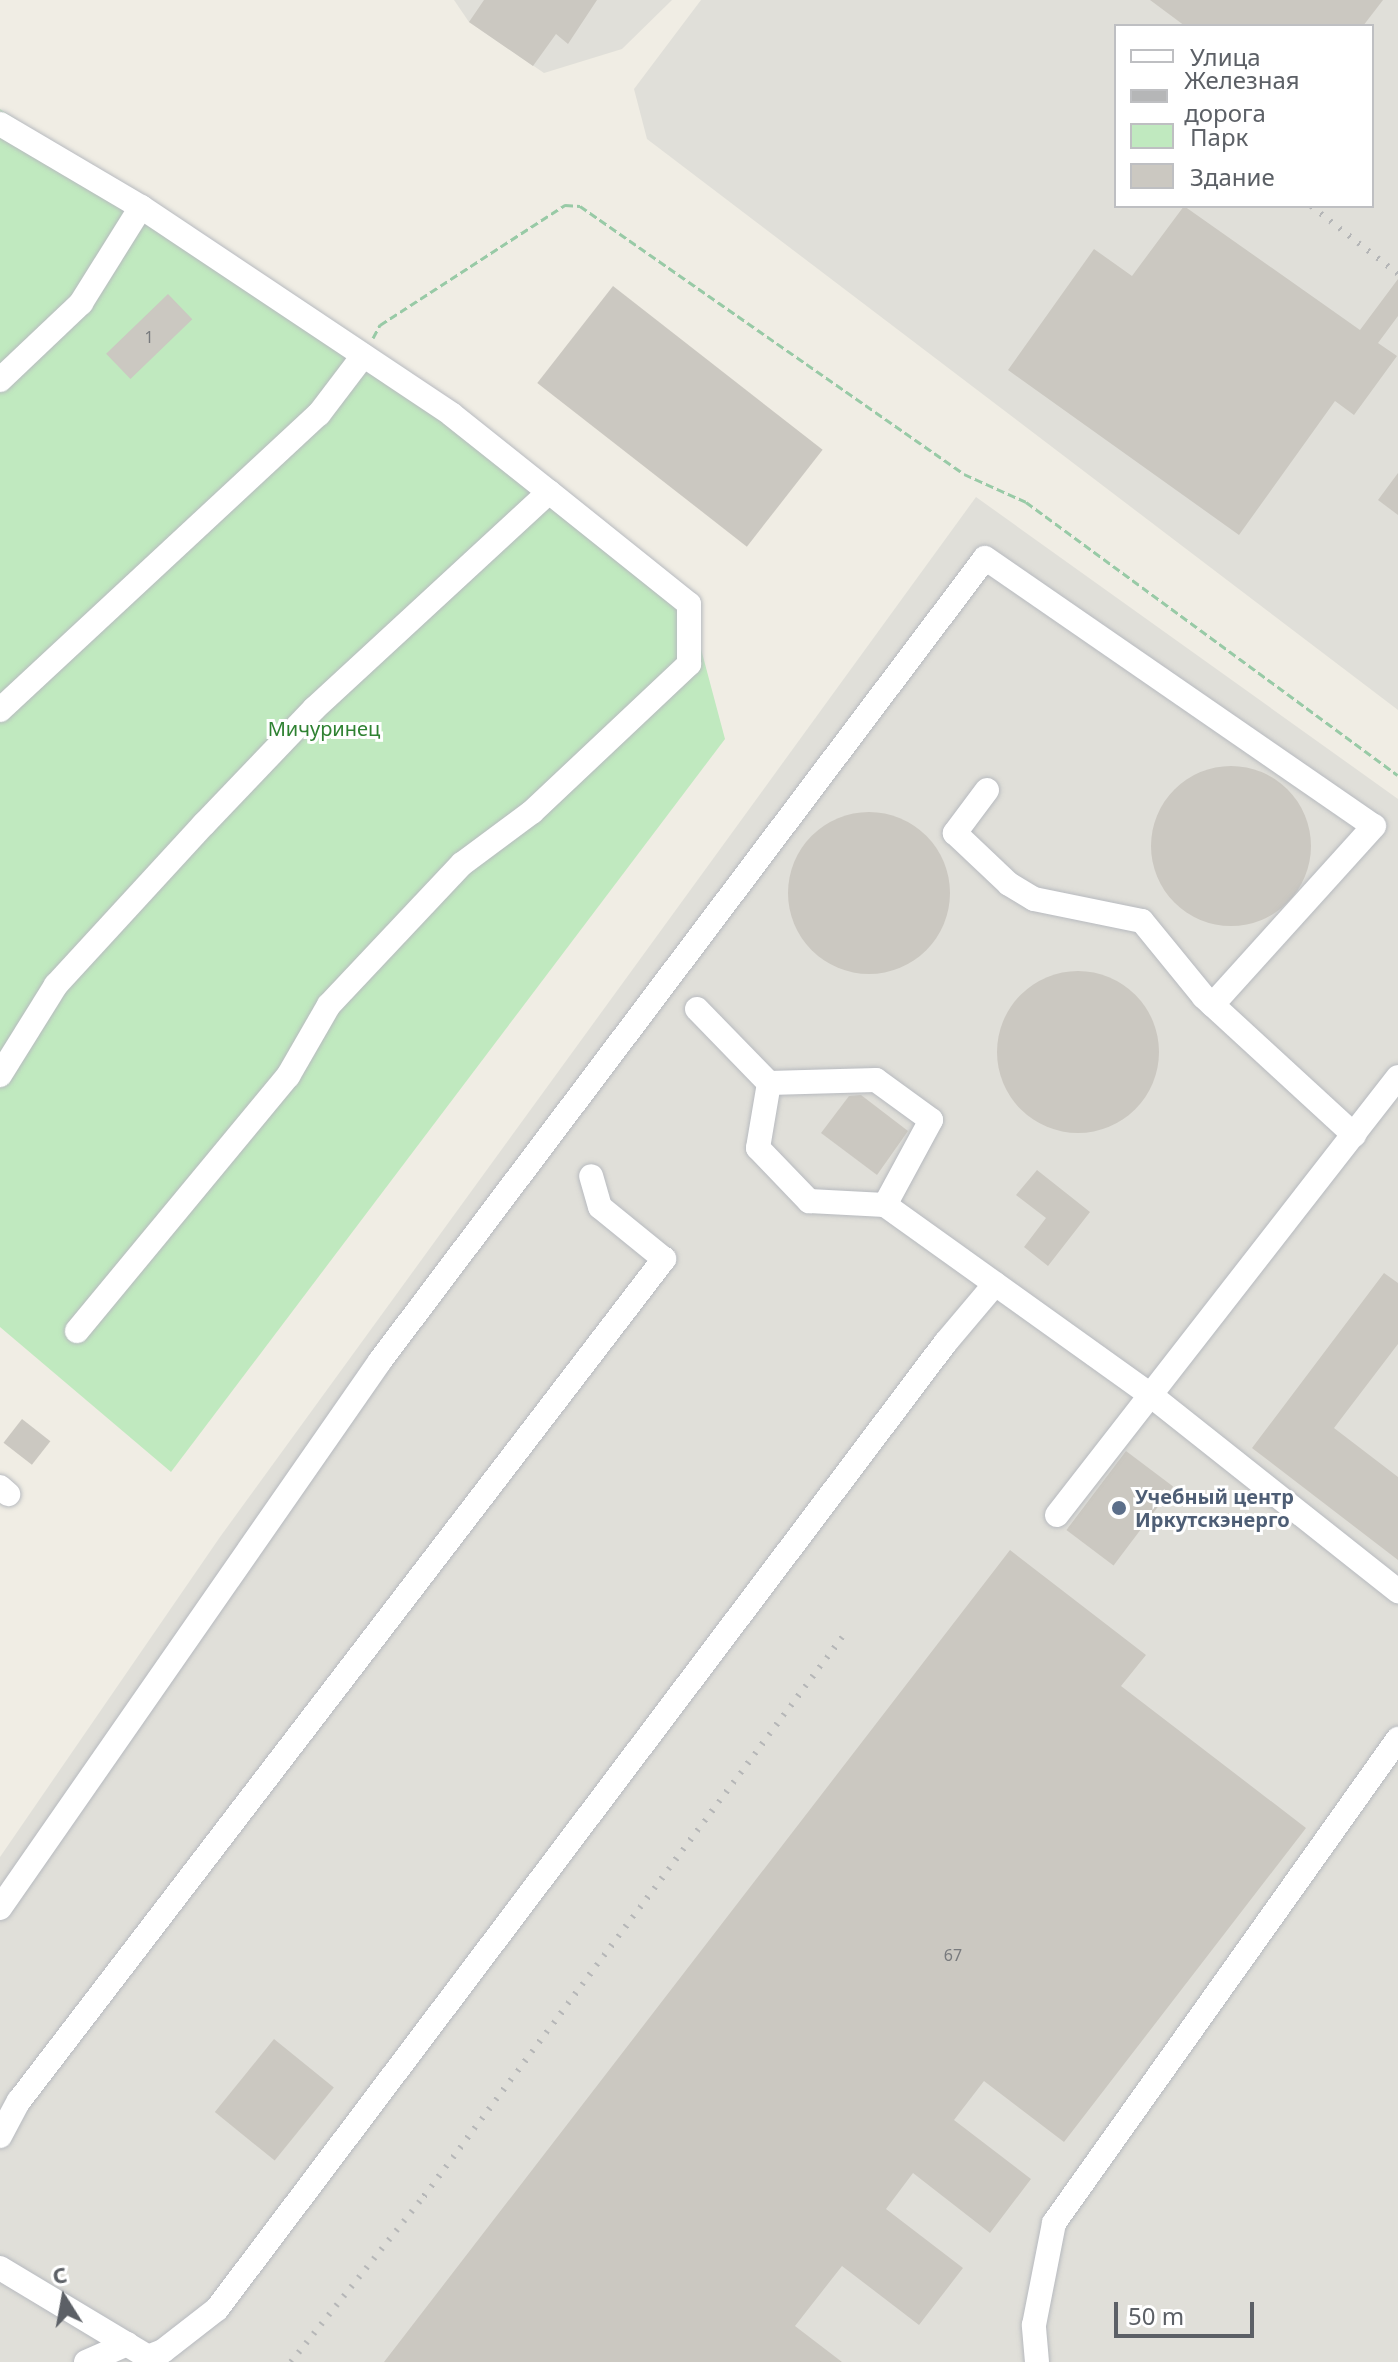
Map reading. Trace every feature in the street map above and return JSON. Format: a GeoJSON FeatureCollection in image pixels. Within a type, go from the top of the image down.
{"type":"FeatureCollection","features":[{"type":"Feature","properties":{"kind":"street"},"geometry":{"type":"LineString","coordinates":[[0,124],[141,207],[451,414],[689,604],[689,664],[532,812],[462,864],[329,1005],[288,1076],[77,1331]]}},
{"type":"Feature","properties":{"kind":"street"},"geometry":{"type":"LineString","coordinates":[[0,380],[81,303],[141,207]]}},
{"type":"Feature","properties":{"kind":"street"},"geometry":{"type":"LineString","coordinates":[[0,710],[319,414],[363,356]]}},
{"type":"Feature","properties":{"kind":"street"},"geometry":{"type":"LineString","coordinates":[[0,1075],[56,985],[204,824],[314,709],[549,492]]}},
{"type":"Feature","properties":{"kind":"street"},"geometry":{"type":"LineString","coordinates":[[0,1908],[380,1361],[985,558],[1374,826],[1212,1005]]}},
{"type":"Feature","properties":{"kind":"street"},"geometry":{"type":"LineString","coordinates":[[987,790],[955,833],[998,874],[1034,899],[1142,921],[1212,1005],[1354,1135]]}},
{"type":"Feature","properties":{"kind":"street"},"geometry":{"type":"LineString","coordinates":[[697,1009],[769,1083],[876,1080],[931,1120],[885,1205]]}},
{"type":"Feature","properties":{"kind":"street"},"geometry":{"type":"LineString","coordinates":[[1057,1515],[1153,1397],[1398,1077]]}},
{"type":"Feature","properties":{"kind":"street"},"geometry":{"type":"LineString","coordinates":[[769,1083],[758,1148],[809,1201],[885,1205],[1153,1397],[1398,1591]]}},
{"type":"Feature","properties":{"kind":"street"},"geometry":{"type":"LineString","coordinates":[[0,2136],[19,2101],[664,1259],[600,1207],[591,1176]]}},
{"type":"Feature","properties":{"kind":"street"},"geometry":{"type":"LineString","coordinates":[[0,2268],[148,2357],[163,2351],[217,2309],[946,1342],[995,1284]]}},
{"type":"Feature","properties":{"kind":"street"},"geometry":{"type":"LineString","coordinates":[[1037,2362],[1034,2325],[1054,2223],[1398,1739]]}},
{"type":"Feature","properties":{"kind":"street"},"geometry":{"type":"LineString","coordinates":[[86,2362],[127,2344]]}},
{"type":"Feature","properties":{"kind":"path"},"geometry":{"type":"LineString","coordinates":[[363,356],[380,325],[565,205],[580,206],[964,474],[1026,502],[1398,775]]}},
{"type":"Feature","properties":{"kind":"shaded area"},"geometry":{"type":"Polygon","coordinates":[[[454,0],[672,0],[622,49],[544,73],[469,22],[454,0]]]}},
{"type":"Feature","properties":{"kind":"shaded area"},"geometry":{"type":"Polygon","coordinates":[[[701,0],[1398,0],[1398,710],[647,139],[634,89],[701,0]]]}},
{"type":"Feature","properties":{"kind":"shaded area"},"geometry":{"type":"Polygon","coordinates":[[[976,497],[1398,799],[1398,2362],[0,2362],[0,1857],[220,1537],[976,497]]]}},
{"type":"Feature","properties":{"kind":"green space","name":"Мичуринец"},"geometry":{"type":"Polygon","coordinates":[[[0,109],[362,343],[689,604],[725,739],[171,1472],[0,1327],[0,109]]]}},
{"type":"Feature","properties":{"kind":"building"},"geometry":{"type":"Polygon","coordinates":[[[484,0],[597,0],[568,44],[556,34],[533,66],[469,22],[484,0]]]}},
{"type":"Feature","properties":{"kind":"building"},"geometry":{"type":"Polygon","coordinates":[[[1150,0],[1383,0],[1365,24],[1182,24],[1150,0]]]}},
{"type":"Feature","properties":{"kind":"building"},"geometry":{"type":"Polygon","coordinates":[[[1183,208],[1187,208],[1360,330],[1398,279],[1398,316],[1378,343],[1397,356],[1354,415],[1335,401],[1239,535],[1008,370],[1094,249],[1132,276],[1183,208]]]}},
{"type":"Feature","properties":{"kind":"building"},"geometry":{"type":"Polygon","coordinates":[[[613,286],[823,450],[747,547],[537,383],[613,286]]]}},
{"type":"Feature","properties":{"kind":"building"},"geometry":{"type":"Polygon","coordinates":[[[168,294],[192,319],[130,379],[106,354],[168,294]]]}},
{"type":"Feature","properties":{"kind":"building"},"geometry":{"type":"Polygon","coordinates":[[[1398,473],[1398,515],[1378,500],[1398,473]]]}},
{"type":"Feature","properties":{"kind":"building"},"geometry":{"type":"Polygon","coordinates":[[[1231,766],[1262,772],[1288,789],[1305,815],[1311,846],[1305,877],[1288,903],[1262,920],[1231,926],[1200,920],[1174,903],[1157,877],[1151,846],[1157,815],[1174,789],[1200,772],[1231,766]]]}},
{"type":"Feature","properties":{"kind":"building"},"geometry":{"type":"Polygon","coordinates":[[[869,812],[900,819],[926,836],[943,862],[950,893],[943,924],[926,950],[900,967],[869,974],[838,967],[812,950],[795,924],[788,893],[795,862],[812,836],[838,819],[869,812]]]}},
{"type":"Feature","properties":{"kind":"building"},"geometry":{"type":"Polygon","coordinates":[[[1078,971],[1109,978],[1135,995],[1152,1021],[1159,1052],[1152,1083],[1135,1109],[1109,1126],[1078,1133],[1047,1126],[1021,1109],[1004,1083],[997,1052],[1004,1021],[1021,995],[1047,978],[1078,971]]]}},
{"type":"Feature","properties":{"kind":"building"},"geometry":{"type":"Polygon","coordinates":[[[861,1095],[908,1131],[877,1175],[821,1133],[849,1096],[861,1095]]]}},
{"type":"Feature","properties":{"kind":"building"},"geometry":{"type":"Polygon","coordinates":[[[1037,1170],[1090,1212],[1048,1266],[1024,1247],[1046,1218],[1016,1195],[1037,1170]]]}},
{"type":"Feature","properties":{"kind":"building"},"geometry":{"type":"Polygon","coordinates":[[[1384,1273],[1398,1283],[1398,1344],[1334,1428],[1398,1477],[1398,1560],[1252,1448],[1384,1273]]]}},
{"type":"Feature","properties":{"kind":"building"},"geometry":{"type":"Polygon","coordinates":[[[22,1419],[50,1441],[32,1465],[4,1443],[22,1419]]]}},
{"type":"Feature","properties":{"kind":"building","name":"Учебный центр Иркутскэнерго"},"geometry":{"type":"Polygon","coordinates":[[[1126,1451],[1173,1487],[1114,1566],[1066,1530],[1126,1451]]]}},
{"type":"Feature","properties":{"kind":"building"},"geometry":{"type":"Polygon","coordinates":[[[1010,1550],[1146,1655],[1121,1686],[1306,1828],[1064,2142],[984,2081],[954,2120],[1031,2179],[990,2233],[913,2173],[886,2209],[963,2268],[919,2325],[842,2266],[795,2326],[842,2362],[384,2362],[1010,1550]]]}},
{"type":"Feature","properties":{"kind":"building"},"geometry":{"type":"Polygon","coordinates":[[[274,2039],[334,2087],[275,2161],[215,2112],[274,2039]]]}},
{"type":"Feature","properties":{"kind":"railway"},"geometry":{"type":"LineString","coordinates":[[1314,208],[1398,274]]}},
{"type":"Feature","properties":{"kind":"railway"},"geometry":{"type":"LineString","coordinates":[[291,2362],[424,2196],[846,1632]]}},
{"type":"Feature","properties":{"kind":"place","name":"Учебный центр Иркутскэнерго"},"geometry":{"type":"Point","coordinates":[1119,1508]}}]}
